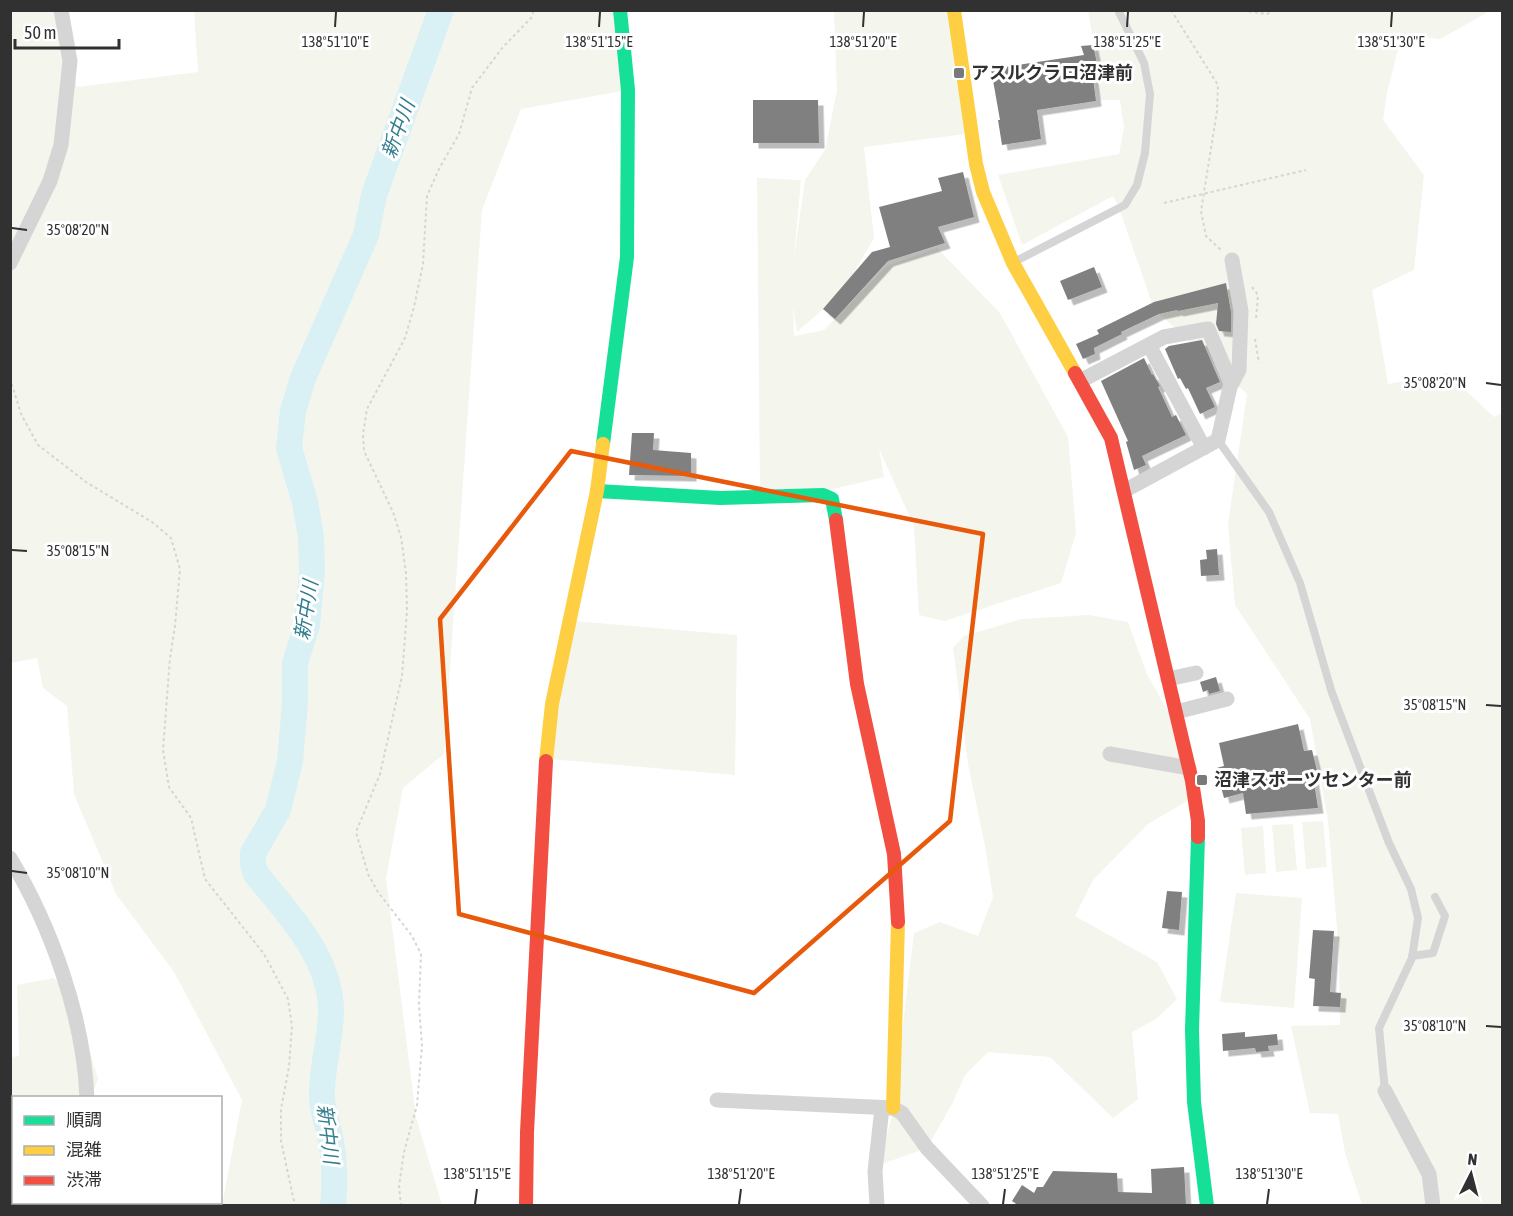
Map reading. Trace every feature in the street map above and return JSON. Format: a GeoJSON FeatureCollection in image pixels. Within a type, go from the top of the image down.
{"type":"FeatureCollection","features":[{"type":"Feature","properties":{"kind":"street"},"geometry":{"type":"LineString","coordinates":[[10,263],[50,181],[61,145],[70,61],[61,10]]}},
{"type":"Feature","properties":{"kind":"street"},"geometry":{"type":"LineString","coordinates":[[526,1206],[527,1132],[546,764],[552,704],[597,490],[627,257],[628,90],[620,10]]}},
{"type":"Feature","properties":{"kind":"street"},"geometry":{"type":"LineString","coordinates":[[954,10],[976,164],[983,192],[1013,263],[1111,438],[1189,768],[1198,822],[1192,1030],[1194,1102],[1207,1206]]}},
{"type":"Feature","properties":{"kind":"street"},"geometry":{"type":"LineString","coordinates":[[1124,491],[1218,440],[1231,383],[1239,370],[1241,311],[1232,260]]}},
{"type":"Feature","properties":{"kind":"street"},"geometry":{"type":"LineString","coordinates":[[1080,381],[1164,337],[1208,329],[1231,383]]}},
{"type":"Feature","properties":{"kind":"street"},"geometry":{"type":"LineString","coordinates":[[1149,345],[1204,448]]}},
{"type":"Feature","properties":{"kind":"street"},"geometry":{"type":"LineString","coordinates":[[597,490],[720,498],[823,495],[832,499],[857,684],[894,854],[898,910],[887,1108],[875,1171],[877,1206]]}},
{"type":"Feature","properties":{"kind":"street"},"geometry":{"type":"LineString","coordinates":[[1168,680],[1196,673]]}},
{"type":"Feature","properties":{"kind":"street"},"geometry":{"type":"LineString","coordinates":[[1176,712],[1227,699]]}},
{"type":"Feature","properties":{"kind":"street"},"geometry":{"type":"LineString","coordinates":[[1110,754],[1189,768]]}},
{"type":"Feature","properties":{"kind":"street"},"geometry":{"type":"LineString","coordinates":[[10,858],[41,914],[77,1018],[87,1096]]}},
{"type":"Feature","properties":{"kind":"street"},"geometry":{"type":"LineString","coordinates":[[1386,1091],[1429,1174],[1433,1206]]}},
{"type":"Feature","properties":{"kind":"street"},"geometry":{"type":"LineString","coordinates":[[717,1100],[887,1108],[902,1113],[927,1148],[982,1206]]}},
{"type":"Feature","properties":{"kind":"lane"},"geometry":{"type":"LineString","coordinates":[[1013,263],[1125,205],[1137,185],[1145,153],[1150,94],[1144,63],[1118,10]]}},
{"type":"Feature","properties":{"kind":"lane"},"geometry":{"type":"LineString","coordinates":[[1218,440],[1269,512],[1300,583],[1332,693],[1389,843],[1411,889],[1418,918],[1413,956],[1379,1028],[1386,1091]]}},
{"type":"Feature","properties":{"kind":"lane"},"geometry":{"type":"LineString","coordinates":[[1413,956],[1433,953],[1444,916],[1435,897]]}},
{"type":"Feature","properties":{"kind":"path"},"geometry":{"type":"LineString","coordinates":[[401,1206],[399,1186],[404,1152],[417,1105],[422,1046],[419,1005],[421,954],[412,936],[368,874],[356,832],[380,774],[402,676],[407,611],[406,573],[401,537],[393,512],[364,452],[363,434],[367,409],[405,338],[414,307],[423,264],[427,196],[439,168],[459,134],[472,88],[503,47],[531,18],[534,10]]}},
{"type":"Feature","properties":{"kind":"path"},"geometry":{"type":"LineString","coordinates":[[1171,10],[1218,85],[1217,111],[1201,211],[1206,236],[1232,260]]}},
{"type":"Feature","properties":{"kind":"path"},"geometry":{"type":"LineString","coordinates":[[1237,10],[1267,14],[1276,10]]}},
{"type":"Feature","properties":{"kind":"path"},"geometry":{"type":"LineString","coordinates":[[1164,202],[1306,170]]}},
{"type":"Feature","properties":{"kind":"path"},"geometry":{"type":"LineString","coordinates":[[1251,286],[1258,295],[1256,321]]}},
{"type":"Feature","properties":{"kind":"path"},"geometry":{"type":"LineString","coordinates":[[1256,339],[1259,363]]}},
{"type":"Feature","properties":{"kind":"path"},"geometry":{"type":"LineString","coordinates":[[10,378],[21,414],[38,445],[86,482],[152,522],[171,538],[180,569],[163,750],[169,787],[191,818],[205,879],[264,954],[288,999],[292,1026],[289,1066],[281,1109],[281,1141],[295,1206]]}},
{"type":"Feature","properties":{"kind":"highlighted area"},"geometry":{"type":"Polygon","coordinates":[[[571,451],[983,534],[950,821],[754,993],[459,914],[440,619],[571,451]]]}},
{"type":"Feature","properties":{"kind":"shaded area"},"geometry":{"type":"Polygon","coordinates":[[[11,11],[58,11],[77,87],[198,72],[194,11],[625,11],[628,90],[521,109],[482,210],[444,754],[403,788],[386,878],[416,1117],[442,1205],[222,1205],[242,1100],[174,972],[116,894],[74,794],[67,706],[43,688],[37,658],[11,663],[11,11]]]}},
{"type":"Feature","properties":{"kind":"shaded area"},"geometry":{"type":"Polygon","coordinates":[[[834,11],[948,11],[965,134],[864,147],[874,238],[842,293],[797,332],[793,306],[794,336],[824,330],[887,266],[937,248],[1000,313],[1068,437],[1076,533],[1061,583],[945,621],[919,615],[914,526],[879,449],[884,477],[803,496],[760,486],[757,178],[801,180],[794,257],[805,180],[825,150],[837,90],[834,11]]]}},
{"type":"Feature","properties":{"kind":"shaded area"},"geometry":{"type":"Polygon","coordinates":[[[1088,11],[1490,11],[1440,39],[1402,35],[1387,92],[1383,120],[1424,175],[1414,270],[1372,290],[1388,384],[1447,373],[1494,417],[1502,413],[1502,1205],[1362,1205],[1345,1153],[1338,1114],[1310,1113],[1291,1026],[1340,1025],[1339,953],[1328,821],[1310,719],[1235,605],[1228,524],[1247,394],[1154,309],[1113,196],[1022,245],[998,175],[1119,154],[1124,127],[1120,100],[1100,100],[1092,70],[1098,68],[1088,11]]]}},
{"type":"Feature","properties":{"kind":"shaded area"},"geometry":{"type":"Polygon","coordinates":[[[1089,615],[1128,622],[1147,674],[1182,737],[1189,800],[1148,824],[1093,880],[1075,916],[1157,962],[1177,999],[1156,1019],[1132,1032],[1138,1099],[1113,1118],[1050,1057],[988,1052],[965,1075],[952,1104],[927,1148],[879,1165],[892,1116],[914,933],[940,922],[978,936],[993,897],[968,764],[953,648],[964,636],[1021,619],[1089,615]]]}},
{"type":"Feature","properties":{"kind":"shaded area"},"geometry":{"type":"Polygon","coordinates":[[[574,621],[737,635],[735,775],[550,759],[574,621]]]}},
{"type":"Feature","properties":{"kind":"shaded area"},"geometry":{"type":"Polygon","coordinates":[[[1323,821],[1327,867],[1306,869],[1302,822],[1323,821]]]}},
{"type":"Feature","properties":{"kind":"shaded area"},"geometry":{"type":"Polygon","coordinates":[[[1293,824],[1297,870],[1276,872],[1272,825],[1293,824]]]}},
{"type":"Feature","properties":{"kind":"shaded area"},"geometry":{"type":"Polygon","coordinates":[[[1263,826],[1266,873],[1245,875],[1241,828],[1263,826]]]}},
{"type":"Feature","properties":{"kind":"shaded area"},"geometry":{"type":"Polygon","coordinates":[[[1236,893],[1302,898],[1294,1008],[1220,1002],[1236,893]]]}},
{"type":"Feature","properties":{"kind":"shaded area"},"geometry":{"type":"Polygon","coordinates":[[[54,978],[75,1001],[98,1079],[91,1096],[12,1096],[11,1151],[11,1057],[19,1056],[17,985],[54,978]]]}},
{"type":"Feature","properties":{"kind":"building"},"geometry":{"type":"Polygon","coordinates":[[[1093,45],[1098,68],[1092,70],[1096,101],[1037,110],[1041,139],[1002,145],[991,69],[1084,55],[1081,46],[1093,45]]]}},
{"type":"Feature","properties":{"kind":"building"},"geometry":{"type":"Polygon","coordinates":[[[753,100],[818,100],[819,143],[753,143],[753,100]]]}},
{"type":"Feature","properties":{"kind":"building"},"geometry":{"type":"Polygon","coordinates":[[[963,172],[974,217],[938,227],[945,243],[888,261],[835,319],[823,309],[872,252],[890,247],[879,207],[942,191],[938,178],[963,172]]]}},
{"type":"Feature","properties":{"kind":"building"},"geometry":{"type":"Polygon","coordinates":[[[1094,267],[1102,287],[1068,300],[1060,281],[1094,267]]]}},
{"type":"Feature","properties":{"kind":"building"},"geometry":{"type":"Polygon","coordinates":[[[1226,283],[1231,312],[1231,332],[1219,331],[1216,324],[1218,303],[1177,310],[1159,314],[1121,332],[1122,334],[1094,348],[1095,354],[1083,359],[1076,344],[1099,334],[1097,330],[1154,302],[1226,283]]]}},
{"type":"Feature","properties":{"kind":"building"},"geometry":{"type":"Polygon","coordinates":[[[1202,340],[1220,382],[1206,388],[1215,407],[1200,414],[1188,388],[1186,389],[1180,378],[1178,379],[1165,349],[1169,346],[1202,340]]]}},
{"type":"Feature","properties":{"kind":"building"},"geometry":{"type":"Polygon","coordinates":[[[1144,358],[1160,386],[1158,387],[1172,417],[1176,415],[1186,435],[1142,456],[1146,465],[1134,470],[1126,442],[1128,441],[1101,381],[1144,358]]]}},
{"type":"Feature","properties":{"kind":"building"},"geometry":{"type":"Polygon","coordinates":[[[632,433],[654,433],[653,450],[691,453],[691,476],[629,475],[632,433]]]}},
{"type":"Feature","properties":{"kind":"building"},"geometry":{"type":"Polygon","coordinates":[[[1217,549],[1219,575],[1201,576],[1200,560],[1207,559],[1206,550],[1217,549]]]}},
{"type":"Feature","properties":{"kind":"building"},"geometry":{"type":"Polygon","coordinates":[[[1216,677],[1220,691],[1209,694],[1208,690],[1203,692],[1200,682],[1216,677]]]}},
{"type":"Feature","properties":{"kind":"building"},"geometry":{"type":"Polygon","coordinates":[[[1298,724],[1304,751],[1312,750],[1318,775],[1313,776],[1318,808],[1246,814],[1243,793],[1224,798],[1216,768],[1224,766],[1219,743],[1298,724]]]}},
{"type":"Feature","properties":{"kind":"building"},"geometry":{"type":"Polygon","coordinates":[[[1167,891],[1182,892],[1179,930],[1162,928],[1167,891]]]}},
{"type":"Feature","properties":{"kind":"building"},"geometry":{"type":"Polygon","coordinates":[[[1313,930],[1334,931],[1330,992],[1341,993],[1340,1007],[1313,1006],[1315,979],[1309,978],[1313,930]]]}},
{"type":"Feature","properties":{"kind":"building"},"geometry":{"type":"Polygon","coordinates":[[[1245,1032],[1245,1037],[1277,1034],[1278,1045],[1268,1046],[1269,1051],[1256,1052],[1255,1048],[1223,1051],[1222,1034],[1245,1032]]]}},
{"type":"Feature","properties":{"kind":"building"},"geometry":{"type":"Polygon","coordinates":[[[1184,1167],[1186,1206],[1019,1206],[1012,1201],[1022,1185],[1034,1193],[1037,1187],[1043,1187],[1053,1171],[1117,1173],[1118,1192],[1152,1193],[1151,1169],[1184,1167]]]}},
{"type":"Feature","properties":{"kind":"waterway","name":"新中川"},"geometry":{"type":"LineString","coordinates":[[333,1206],[333,1157],[322,1097],[331,1022],[329,991],[324,972],[306,937],[256,874],[253,864],[253,853],[278,810],[290,761],[295,703],[295,663],[307,625],[312,572],[311,537],[305,502],[289,448],[293,411],[303,378],[366,235],[374,195],[441,10]]}},
{"type":"Feature","properties":{"kind":"traffic: fast"},"geometry":{"type":"LineString","coordinates":[[603,444],[627,257],[628,90],[620,10]]}},
{"type":"Feature","properties":{"kind":"traffic: fast"},"geometry":{"type":"LineString","coordinates":[[597,491],[720,498],[823,495],[832,499],[836,520]]}},
{"type":"Feature","properties":{"kind":"traffic: fast"},"geometry":{"type":"LineString","coordinates":[[1198,837],[1192,1030],[1194,1102],[1207,1206]]}},
{"type":"Feature","properties":{"kind":"traffic: slow"},"geometry":{"type":"LineString","coordinates":[[954,10],[976,164],[983,192],[1013,263],[1075,373]]}},
{"type":"Feature","properties":{"kind":"traffic: slow"},"geometry":{"type":"LineString","coordinates":[[546,761],[552,704],[597,491],[603,444]]}},
{"type":"Feature","properties":{"kind":"traffic: slow"},"geometry":{"type":"LineString","coordinates":[[893,1108],[898,922]]}},
{"type":"Feature","properties":{"kind":"traffic: jam"},"geometry":{"type":"LineString","coordinates":[[1075,373],[1111,438],[1192,781],[1198,837]]}},
{"type":"Feature","properties":{"kind":"traffic: jam"},"geometry":{"type":"LineString","coordinates":[[836,520],[857,684],[894,854],[898,922]]}},
{"type":"Feature","properties":{"kind":"traffic: jam"},"geometry":{"type":"LineString","coordinates":[[526,1206],[527,1132],[546,761]]}},
{"type":"Feature","properties":{"kind":"place","name":"アスルクラロ沼津前"},"geometry":{"type":"Point","coordinates":[959,73]}},
{"type":"Feature","properties":{"kind":"place","name":"沼津スポーツセンター前"},"geometry":{"type":"Point","coordinates":[1202,780]}}]}
